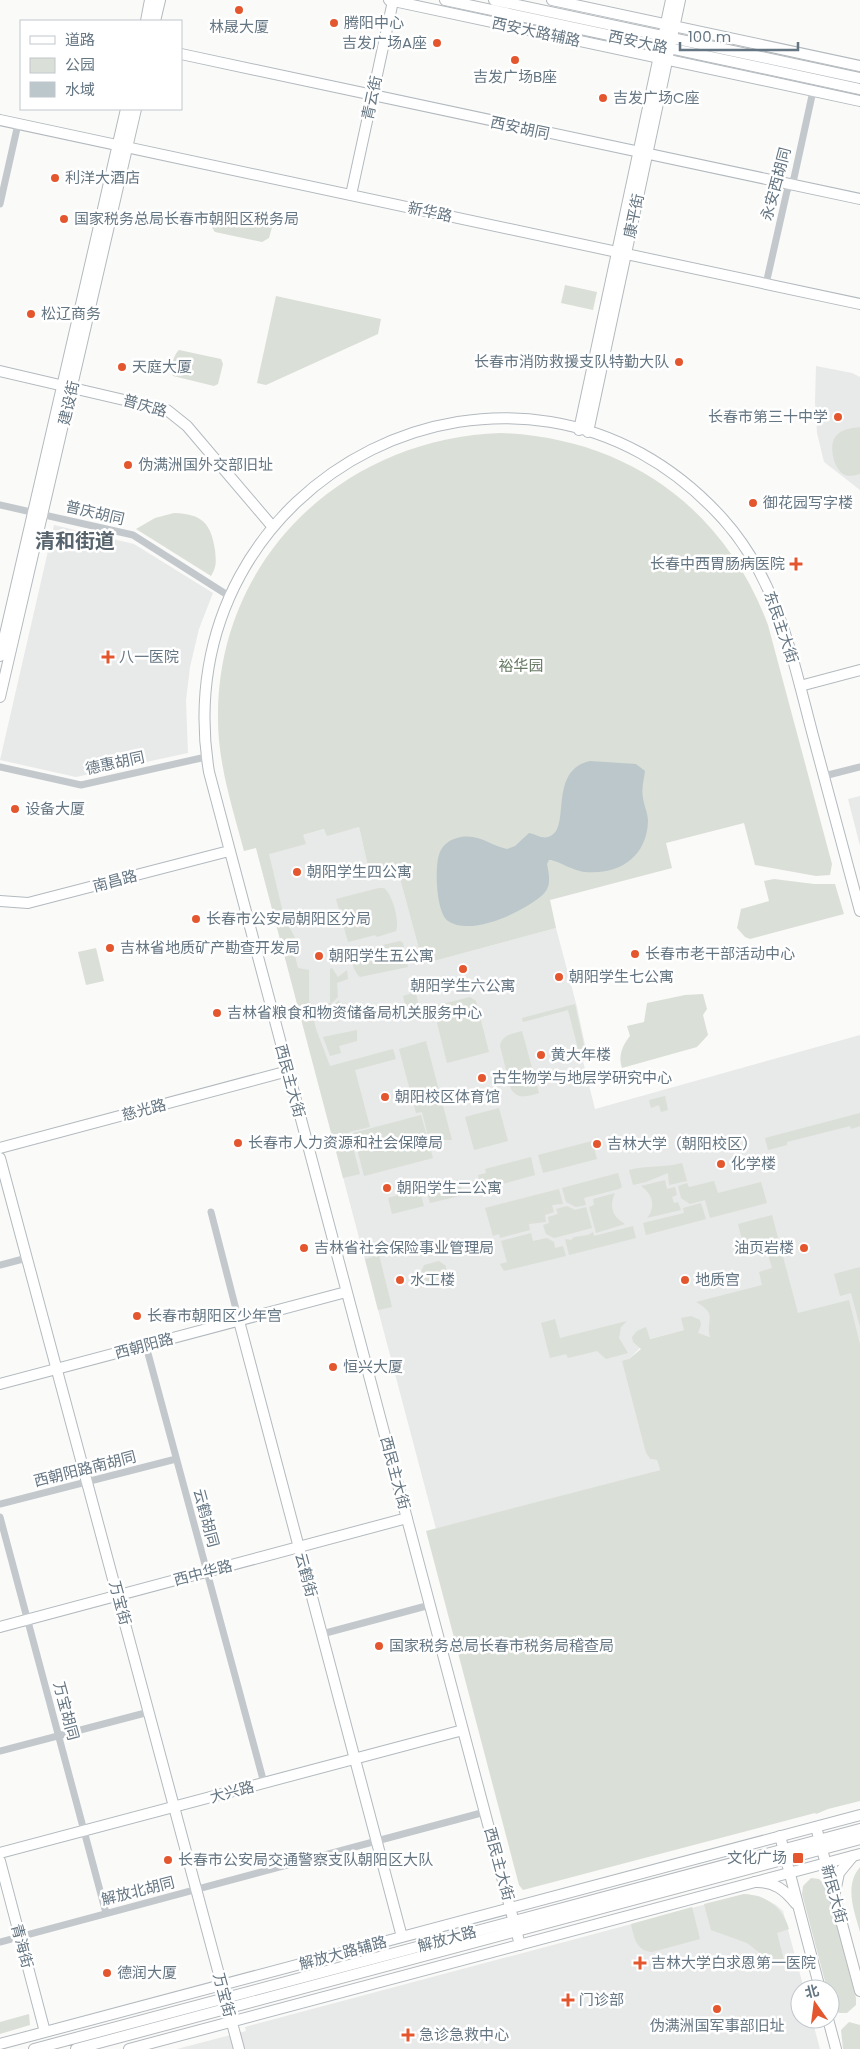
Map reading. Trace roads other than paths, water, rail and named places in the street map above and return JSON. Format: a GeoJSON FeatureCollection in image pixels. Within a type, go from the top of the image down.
{"type":"FeatureCollection","features":[{"type":"Feature","properties":{"kind":"street"},"geometry":{"type":"LineString","coordinates":[[146,20],[150,0]]}},
{"type":"Feature","properties":{"kind":"street"},"geometry":{"type":"LineString","coordinates":[[155,20],[160,0]]}},
{"type":"Feature","properties":{"kind":"street","name":"西安大路辅路"},"geometry":{"type":"LineString","coordinates":[[391,0],[860,101]]}},
{"type":"Feature","properties":{"kind":"street","name":"青云街"},"geometry":{"type":"LineString","coordinates":[[351,195],[391,0]]}},
{"type":"Feature","properties":{"kind":"street","name":"西安大路"},"geometry":{"type":"LineString","coordinates":[[445,0],[860,78]]}},
{"type":"Feature","properties":{"kind":"street","name":"西安大路"},"geometry":{"type":"LineString","coordinates":[[494,0],[860,89]]}},
{"type":"Feature","properties":{"kind":"street"},"geometry":{"type":"LineString","coordinates":[[552,0],[860,66]]}},
{"type":"Feature","properties":{"kind":"street","name":"康平街"},"geometry":{"type":"LineString","coordinates":[[670,25],[671,0]]}},
{"type":"Feature","properties":{"kind":"street","name":"康平街"},"geometry":{"type":"LineString","coordinates":[[584,431],[666,42],[670,25],[680,0]]}},
{"type":"Feature","properties":{"kind":"street","name":"西安胡同"},"geometry":{"type":"LineString","coordinates":[[182,54],[372,97],[860,200]]}},
{"type":"Feature","properties":{"kind":"street","name":"永安西胡同"},"geometry":{"type":"LineString","coordinates":[[766,284],[787,191],[794,178],[813,91]]}},
{"type":"Feature","properties":{"kind":"street","name":"建设街"},"geometry":{"type":"LineString","coordinates":[[0,697],[38,514],[122,146],[126,110]]}},
{"type":"Feature","properties":{"kind":"street","name":"建设街"},"geometry":{"type":"LineString","coordinates":[[122,146],[136,110]]}},
{"type":"Feature","properties":{"kind":"street","name":"新华路"},"geometry":{"type":"LineString","coordinates":[[0,120],[860,304]]}},
{"type":"Feature","properties":{"kind":"street"},"geometry":{"type":"LineString","coordinates":[[0,204],[18,124]]}},
{"type":"Feature","properties":{"kind":"street","name":"普庆路"},"geometry":{"type":"LineString","coordinates":[[0,371],[161,408],[174,414],[187,426],[272,526]]}},
{"type":"Feature","properties":{"kind":"street","name":"西民主大街"},"geometry":{"type":"LineString","coordinates":[[520,1945],[229,851],[206,757],[203,714],[206,676],[214,638],[229,596],[244,566],[272,526],[305,492],[336,469],[370,449],[406,434],[443,424],[501,419],[540,422],[584,431]]}},
{"type":"Feature","properties":{"kind":"street","name":"东民主大街"},"geometry":{"type":"LineString","coordinates":[[584,431],[632,450],[666,469],[697,493],[724,520],[748,551],[767,584],[782,620],[860,912]]}},
{"type":"Feature","properties":{"kind":"street","name":"普庆胡同"},"geometry":{"type":"LineString","coordinates":[[0,505],[136,537],[229,596]]}},
{"type":"Feature","properties":{"kind":"street","name":"建设街"},"geometry":{"type":"LineString","coordinates":[[0,656],[2,636],[38,514]]}},
{"type":"Feature","properties":{"kind":"street"},"geometry":{"type":"LineString","coordinates":[[800,686],[860,670]]}},
{"type":"Feature","properties":{"kind":"street","name":"德惠胡同"},"geometry":{"type":"LineString","coordinates":[[0,767],[81,784],[206,757]]}},
{"type":"Feature","properties":{"kind":"street"},"geometry":{"type":"LineString","coordinates":[[824,776],[860,767]]}},
{"type":"Feature","properties":{"kind":"street","name":"南昌路"},"geometry":{"type":"LineString","coordinates":[[0,902],[28,903],[229,851]]}},
{"type":"Feature","properties":{"kind":"street","name":"慈光路"},"geometry":{"type":"LineString","coordinates":[[0,1148],[288,1071]]}},
{"type":"Feature","properties":{"kind":"street","name":"万宝街"},"geometry":{"type":"LineString","coordinates":[[0,1158],[239,2049]]}},
{"type":"Feature","properties":{"kind":"street","name":"云鹤街"},"geometry":{"type":"LineString","coordinates":[[211,1212],[402,1937]]}},
{"type":"Feature","properties":{"kind":"street"},"geometry":{"type":"LineString","coordinates":[[0,1265],[27,1258]]}},
{"type":"Feature","properties":{"kind":"street","name":"西朝阳路"},"geometry":{"type":"LineString","coordinates":[[0,1384],[346,1292]]}},
{"type":"Feature","properties":{"kind":"street","name":"云鹤胡同"},"geometry":{"type":"LineString","coordinates":[[146,1346],[264,1783]]}},
{"type":"Feature","properties":{"kind":"street","name":"西朝阳路南胡同"},"geometry":{"type":"LineString","coordinates":[[0,1504],[176,1459]]}},
{"type":"Feature","properties":{"kind":"street","name":"万宝胡同"},"geometry":{"type":"LineString","coordinates":[[0,1517],[106,1913]]}},
{"type":"Feature","properties":{"kind":"street","name":"西中华路"},"geometry":{"type":"LineString","coordinates":[[0,1627],[407,1518]]}},
{"type":"Feature","properties":{"kind":"street"},"geometry":{"type":"LineString","coordinates":[[322,1634],[430,1605]]}},
{"type":"Feature","properties":{"kind":"street"},"geometry":{"type":"LineString","coordinates":[[0,1751],[149,1712]]}},
{"type":"Feature","properties":{"kind":"street","name":"大兴路"},"geometry":{"type":"LineString","coordinates":[[0,1853],[463,1730]]}},
{"type":"Feature","properties":{"kind":"street","name":"解放北胡同"},"geometry":{"type":"LineString","coordinates":[[0,1942],[485,1812]]}},
{"type":"Feature","properties":{"kind":"street","name":"解放大路辅路"},"geometry":{"type":"LineString","coordinates":[[0,2044],[860,1815]]}},
{"type":"Feature","properties":{"kind":"street","name":"新民大街"},"geometry":{"type":"LineString","coordinates":[[816,1827],[860,1991]]}},
{"type":"Feature","properties":{"kind":"street","name":"解放大路"},"geometry":{"type":"LineString","coordinates":[[821,1845],[860,1830]]}},
{"type":"Feature","properties":{"kind":"street"},"geometry":{"type":"LineString","coordinates":[[780,1836],[817,1979]]}},
{"type":"Feature","properties":{"kind":"street","name":"解放大路"},"geometry":{"type":"LineString","coordinates":[[34,2049],[227,2003],[785,1854],[821,1845],[860,1839]]}},
{"type":"Feature","properties":{"kind":"street"},"geometry":{"type":"LineString","coordinates":[[129,2049],[857,1855]]}},
{"type":"Feature","properties":{"kind":"street"},"geometry":{"type":"LineString","coordinates":[[835,1896],[839,1873],[857,1855]]}},
{"type":"Feature","properties":{"kind":"street","name":"青海街"},"geometry":{"type":"LineString","coordinates":[[0,1861],[45,2032]]}},
{"type":"Feature","properties":{"kind":"street"},"geometry":{"type":"LineString","coordinates":[[755,1882],[764,1881],[778,1886],[798,1907]]}},
{"type":"Feature","properties":{"kind":"street","name":"解放大路"},"geometry":{"type":"LineString","coordinates":[[76,2049],[227,2003]]}},
{"type":"Feature","properties":{"kind":"street"},"geometry":{"type":"LineString","coordinates":[[831,2029],[836,2049]]}},
{"type":"Feature","properties":{"kind":"water"},"geometry":{"type":"Polygon","coordinates":[[[590,761],[636,764],[645,771],[642,795],[648,821],[643,845],[637,854],[620,867],[597,872],[580,871],[549,860],[547,864],[549,884],[547,889],[540,897],[527,906],[488,923],[466,926],[456,925],[448,921],[441,909],[437,888],[438,858],[445,845],[454,839],[471,837],[507,849],[515,846],[529,833],[548,837],[555,832],[559,824],[564,788],[568,776],[577,767],[590,761]]]}},
{"type":"Feature","properties":{"kind":"place","name":"林晟大厦"},"geometry":{"type":"Point","coordinates":[239,10]}},
{"type":"Feature","properties":{"kind":"place","name":"腾阳中心"},"geometry":{"type":"Point","coordinates":[334,23]}},
{"type":"Feature","properties":{"kind":"place","name":"吉发广场A座"},"geometry":{"type":"Point","coordinates":[437,43]}},
{"type":"Feature","properties":{"kind":"place","name":"吉发广场B座"},"geometry":{"type":"Point","coordinates":[515,60]}},
{"type":"Feature","properties":{"kind":"place","name":"吉发广场C座"},"geometry":{"type":"Point","coordinates":[603,98]}},
{"type":"Feature","properties":{"kind":"place","name":"利洋大酒店"},"geometry":{"type":"Point","coordinates":[55,178]}},
{"type":"Feature","properties":{"kind":"place","name":"国家税务总局长春市朝阳区税务局"},"geometry":{"type":"Point","coordinates":[64,219]}},
{"type":"Feature","properties":{"kind":"place","name":"松辽商务"},"geometry":{"type":"Point","coordinates":[31,314]}},
{"type":"Feature","properties":{"kind":"place","name":"长春市消防救援支队特勤大队"},"geometry":{"type":"Point","coordinates":[679,362]}},
{"type":"Feature","properties":{"kind":"place","name":"天庭大厦"},"geometry":{"type":"Point","coordinates":[122,367]}},
{"type":"Feature","properties":{"kind":"place","name":"长春市第三十中学"},"geometry":{"type":"Point","coordinates":[838,417]}},
{"type":"Feature","properties":{"kind":"place","name":"伪满洲国外交部旧址"},"geometry":{"type":"Point","coordinates":[128,465]}},
{"type":"Feature","properties":{"kind":"place","name":"御花园写字楼"},"geometry":{"type":"Point","coordinates":[753,503]}},
{"type":"Feature","properties":{"kind":"place","name":"长春中西胃肠病医院"},"geometry":{"type":"Point","coordinates":[796,564]}},
{"type":"Feature","properties":{"kind":"place","name":"八一医院"},"geometry":{"type":"Point","coordinates":[108,657]}},
{"type":"Feature","properties":{"kind":"place","name":"设备大厦"},"geometry":{"type":"Point","coordinates":[15,809]}},
{"type":"Feature","properties":{"kind":"place","name":"朝阳学生四公寓"},"geometry":{"type":"Point","coordinates":[297,872]}},
{"type":"Feature","properties":{"kind":"place","name":"长春市公安局朝阳区分局"},"geometry":{"type":"Point","coordinates":[196,919]}},
{"type":"Feature","properties":{"kind":"place","name":"吉林省地质矿产勘查开发局"},"geometry":{"type":"Point","coordinates":[110,948]}},
{"type":"Feature","properties":{"kind":"place","name":"长春市老干部活动中心"},"geometry":{"type":"Point","coordinates":[635,954]}},
{"type":"Feature","properties":{"kind":"place","name":"朝阳学生五公寓"},"geometry":{"type":"Point","coordinates":[319,956]}},
{"type":"Feature","properties":{"kind":"place","name":"朝阳学生六公寓"},"geometry":{"type":"Point","coordinates":[463,969]}},
{"type":"Feature","properties":{"kind":"place","name":"朝阳学生七公寓"},"geometry":{"type":"Point","coordinates":[559,977]}},
{"type":"Feature","properties":{"kind":"place","name":"吉林省粮食和物资储备局机关服务中心"},"geometry":{"type":"Point","coordinates":[217,1013]}},
{"type":"Feature","properties":{"kind":"place","name":"黄大年楼"},"geometry":{"type":"Point","coordinates":[541,1055]}},
{"type":"Feature","properties":{"kind":"place","name":"古生物学与地层学研究中心"},"geometry":{"type":"Point","coordinates":[482,1078]}},
{"type":"Feature","properties":{"kind":"place","name":"朝阳校区体育馆"},"geometry":{"type":"Point","coordinates":[385,1097]}},
{"type":"Feature","properties":{"kind":"place","name":"长春市人力资源和社会保障局"},"geometry":{"type":"Point","coordinates":[238,1143]}},
{"type":"Feature","properties":{"kind":"place","name":"吉林大学（朝阳校区）"},"geometry":{"type":"Point","coordinates":[597,1144]}},
{"type":"Feature","properties":{"kind":"place","name":"化学楼"},"geometry":{"type":"Point","coordinates":[721,1164]}},
{"type":"Feature","properties":{"kind":"place","name":"朝阳学生二公寓"},"geometry":{"type":"Point","coordinates":[387,1188]}},
{"type":"Feature","properties":{"kind":"place","name":"吉林省社会保险事业管理局"},"geometry":{"type":"Point","coordinates":[304,1248]}},
{"type":"Feature","properties":{"kind":"place","name":"油页岩楼"},"geometry":{"type":"Point","coordinates":[804,1248]}},
{"type":"Feature","properties":{"kind":"place","name":"水工楼"},"geometry":{"type":"Point","coordinates":[400,1280]}},
{"type":"Feature","properties":{"kind":"place","name":"地质宫"},"geometry":{"type":"Point","coordinates":[685,1280]}},
{"type":"Feature","properties":{"kind":"place","name":"长春市朝阳区少年宫"},"geometry":{"type":"Point","coordinates":[137,1316]}},
{"type":"Feature","properties":{"kind":"place","name":"恒兴大厦"},"geometry":{"type":"Point","coordinates":[333,1367]}},
{"type":"Feature","properties":{"kind":"place","name":"国家税务总局长春市税务局稽查局"},"geometry":{"type":"Point","coordinates":[379,1646]}},
{"type":"Feature","properties":{"kind":"place","name":"文化广场"},"geometry":{"type":"Point","coordinates":[798,1858]}},
{"type":"Feature","properties":{"kind":"place","name":"长春市公安局交通警察支队朝阳区大队"},"geometry":{"type":"Point","coordinates":[168,1860]}},
{"type":"Feature","properties":{"kind":"place","name":"吉林大学白求恩第一医院"},"geometry":{"type":"Point","coordinates":[640,1963]}},
{"type":"Feature","properties":{"kind":"place","name":"德润大厦"},"geometry":{"type":"Point","coordinates":[107,1973]}},
{"type":"Feature","properties":{"kind":"place","name":"门诊部"},"geometry":{"type":"Point","coordinates":[568,2000]}},
{"type":"Feature","properties":{"kind":"place","name":"伪满洲国军事部旧址"},"geometry":{"type":"Point","coordinates":[717,2009]}},
{"type":"Feature","properties":{"kind":"place","name":"急诊急救中心"},"geometry":{"type":"Point","coordinates":[408,2035]}},
{"type":"Feature","properties":{"kind":"district","name":"清和街道"},"geometry":{"type":"Point","coordinates":[75,541]}},
{"type":"Feature","properties":{"kind":"park label","name":"裕华园"},"geometry":{"type":"Point","coordinates":[521,666]}}]}
